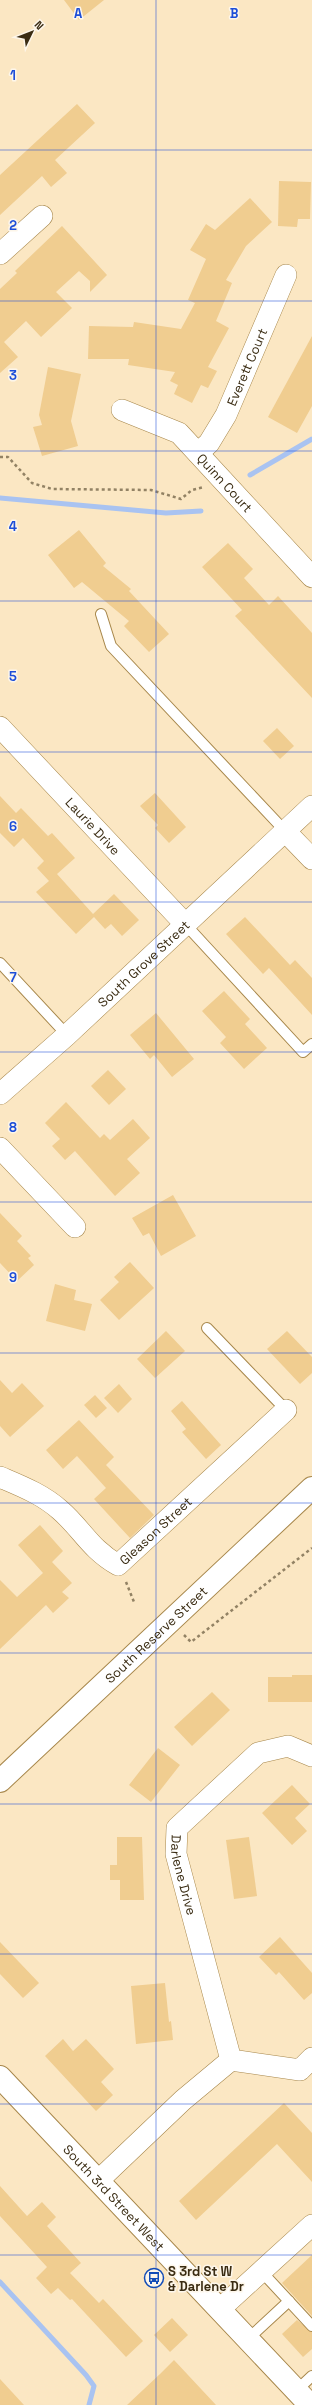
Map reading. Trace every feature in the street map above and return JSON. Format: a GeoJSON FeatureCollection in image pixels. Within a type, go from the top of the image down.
{"type":"FeatureCollection","features":[{"type":"Feature","properties":{"kind":"main road","name":"South Reserve Street"},"geometry":{"type":"LineString","coordinates":[[0,1781],[312,1488]]}},
{"type":"Feature","properties":{"kind":"main road","name":"South 3rd Street West"},"geometry":{"type":"LineString","coordinates":[[0,2077],[99,2180],[303,2398]]}},
{"type":"Feature","properties":{"kind":"street"},"geometry":{"type":"LineString","coordinates":[[0,254],[42,216]]}},
{"type":"Feature","properties":{"kind":"street","name":"Everett Court"},"geometry":{"type":"LineString","coordinates":[[198,453],[209,443],[226,415],[286,275]]}},
{"type":"Feature","properties":{"kind":"street","name":"Quinn Court"},"geometry":{"type":"LineString","coordinates":[[122,410],[179,433],[312,577]]}},
{"type":"Feature","properties":{"kind":"street","name":"Laurie Drive"},"geometry":{"type":"LineString","coordinates":[[0,727],[186,925]]}},
{"type":"Feature","properties":{"kind":"street","name":"South Grove Street"},"geometry":{"type":"LineString","coordinates":[[0,1094],[67,1035],[312,806]]}},
{"type":"Feature","properties":{"kind":"street"},"geometry":{"type":"LineString","coordinates":[[285,831],[312,859]]}},
{"type":"Feature","properties":{"kind":"street"},"geometry":{"type":"LineString","coordinates":[[0,1148],[75,1227]]}},
{"type":"Feature","properties":{"kind":"street","name":"Gleason Street"},"geometry":{"type":"LineString","coordinates":[[0,1477],[31,1490],[60,1510],[101,1556],[118,1565],[286,1410]]}},
{"type":"Feature","properties":{"kind":"street","name":"Darlene Drive"},"geometry":{"type":"LineString","coordinates":[[231,2060],[176,1854],[176,1828],[258,1753],[288,1746],[312,1756]]}},
{"type":"Feature","properties":{"kind":"street"},"geometry":{"type":"LineString","coordinates":[[99,2180],[183,2100],[231,2060],[300,2070],[312,2058]]}},
{"type":"Feature","properties":{"kind":"street"},"geometry":{"type":"LineString","coordinates":[[220,2309],[312,2225]]}},
{"type":"Feature","properties":{"kind":"lane"},"geometry":{"type":"LineString","coordinates":[[101,614],[111,646],[285,831]]}},
{"type":"Feature","properties":{"kind":"lane"},"geometry":{"type":"LineString","coordinates":[[186,925],[303,1052],[312,1044]]}},
{"type":"Feature","properties":{"kind":"lane"},"geometry":{"type":"LineString","coordinates":[[0,963],[67,1035]]}},
{"type":"Feature","properties":{"kind":"lane"},"geometry":{"type":"LineString","coordinates":[[207,1328],[286,1410]]}},
{"type":"Feature","properties":{"kind":"lane"},"geometry":{"type":"LineString","coordinates":[[261,2271],[312,2326]]}},
{"type":"Feature","properties":{"kind":"lane"},"geometry":{"type":"LineString","coordinates":[[248,2339],[289,2301]]}},
{"type":"Feature","properties":{"kind":"lane"},"geometry":{"type":"LineString","coordinates":[[303,2398],[312,2376]]}},
{"type":"Feature","properties":{"kind":"path"},"geometry":{"type":"LineString","coordinates":[[0,457],[8,457],[32,483],[52,489],[151,490],[181,499],[192,490],[205,486]]}},
{"type":"Feature","properties":{"kind":"path"},"geometry":{"type":"LineString","coordinates":[[170,1621],[191,1642],[312,1548]]}},
{"type":"Feature","properties":{"kind":"building"},"geometry":{"type":"Polygon","coordinates":[[[64,0],[104,0],[79,20],[64,0]]]}},
{"type":"Feature","properties":{"kind":"building"},"geometry":{"type":"Polygon","coordinates":[[[77,104],[95,123],[55,160],[67,173],[51,187],[42,176],[0,215],[0,175],[77,104]]]}},
{"type":"Feature","properties":{"kind":"building"},"geometry":{"type":"Polygon","coordinates":[[[279,181],[311,182],[310,219],[298,219],[297,227],[278,226],[279,181]]]}},
{"type":"Feature","properties":{"kind":"building"},"geometry":{"type":"Polygon","coordinates":[[[250,198],[272,222],[246,246],[226,280],[232,283],[216,321],[229,328],[208,367],[217,371],[208,388],[201,385],[192,403],[174,394],[178,385],[170,381],[175,372],[128,365],[129,359],[88,359],[89,326],[133,327],[134,322],[181,329],[195,303],[188,300],[206,259],[190,250],[206,224],[215,230],[250,198]]]}},
{"type":"Feature","properties":{"kind":"building"},"geometry":{"type":"Polygon","coordinates":[[[62,226],[107,275],[90,292],[90,281],[79,271],[56,292],[72,308],[41,337],[26,321],[4,342],[18,357],[0,373],[0,289],[17,273],[15,271],[62,226]]]}},
{"type":"Feature","properties":{"kind":"building"},"geometry":{"type":"Polygon","coordinates":[[[312,336],[312,406],[297,433],[268,417],[312,336]]]}},
{"type":"Feature","properties":{"kind":"building"},"geometry":{"type":"Polygon","coordinates":[[[48,367],[81,374],[71,421],[78,446],[42,456],[33,427],[42,425],[39,415],[48,367]]]}},
{"type":"Feature","properties":{"kind":"building"},"geometry":{"type":"Polygon","coordinates":[[[79,530],[106,563],[103,566],[131,589],[129,591],[169,634],[149,652],[124,626],[129,621],[82,582],[74,588],[48,555],[79,530]]]}},
{"type":"Feature","properties":{"kind":"building"},"geometry":{"type":"Polygon","coordinates":[[[228,543],[253,569],[244,578],[269,605],[278,596],[312,633],[312,698],[235,616],[242,610],[202,567],[228,543]]]}},
{"type":"Feature","properties":{"kind":"building"},"geometry":{"type":"Polygon","coordinates":[[[277,728],[294,746],[280,759],[263,741],[277,728]]]}},
{"type":"Feature","properties":{"kind":"building"},"geometry":{"type":"Polygon","coordinates":[[[155,793],[186,827],[169,843],[155,828],[158,825],[140,806],[155,793]]]}},
{"type":"Feature","properties":{"kind":"building"},"geometry":{"type":"Polygon","coordinates":[[[0,796],[16,813],[21,808],[48,836],[52,833],[75,858],[57,874],[93,914],[114,894],[139,920],[122,936],[111,924],[105,929],[94,917],[76,934],[36,892],[49,881],[37,868],[44,861],[23,838],[14,847],[0,833],[0,796]]]}},
{"type":"Feature","properties":{"kind":"building"},"geometry":{"type":"Polygon","coordinates":[[[245,917],[290,965],[295,960],[312,978],[312,1015],[269,968],[263,974],[226,934],[245,917]]]}},
{"type":"Feature","properties":{"kind":"building"},"geometry":{"type":"Polygon","coordinates":[[[224,991],[250,1019],[245,1024],[267,1048],[244,1069],[220,1043],[226,1037],[202,1011],[224,991]]]}},
{"type":"Feature","properties":{"kind":"building"},"geometry":{"type":"Polygon","coordinates":[[[156,1013],[194,1059],[172,1077],[154,1055],[150,1059],[130,1035],[156,1013]]]}},
{"type":"Feature","properties":{"kind":"building"},"geometry":{"type":"Polygon","coordinates":[[[108,1070],[126,1089],[109,1105],[91,1086],[108,1070]]]}},
{"type":"Feature","properties":{"kind":"building"},"geometry":{"type":"Polygon","coordinates":[[[66,1102],[100,1138],[104,1134],[110,1140],[133,1119],[150,1138],[127,1159],[140,1173],[115,1196],[75,1151],[65,1160],[52,1146],[60,1139],[45,1123],[66,1102]]]}},
{"type":"Feature","properties":{"kind":"building"},"geometry":{"type":"Polygon","coordinates":[[[173,1195],[196,1236],[161,1256],[149,1233],[143,1236],[132,1218],[173,1195]]]}},
{"type":"Feature","properties":{"kind":"building"},"geometry":{"type":"Polygon","coordinates":[[[0,1213],[22,1236],[17,1241],[31,1256],[28,1258],[34,1265],[17,1281],[0,1263],[0,1213]]]}},
{"type":"Feature","properties":{"kind":"building"},"geometry":{"type":"Polygon","coordinates":[[[130,1262],[154,1288],[119,1320],[100,1300],[119,1282],[114,1277],[130,1262]]]}},
{"type":"Feature","properties":{"kind":"building"},"geometry":{"type":"Polygon","coordinates":[[[55,1284],[76,1290],[74,1300],[92,1304],[85,1331],[46,1321],[55,1284]]]}},
{"type":"Feature","properties":{"kind":"building"},"geometry":{"type":"Polygon","coordinates":[[[166,1331],[185,1351],[155,1378],[137,1359],[166,1331]]]}},
{"type":"Feature","properties":{"kind":"building"},"geometry":{"type":"Polygon","coordinates":[[[287,1331],[312,1357],[312,1373],[300,1384],[267,1349],[287,1331]]]}},
{"type":"Feature","properties":{"kind":"building"},"geometry":{"type":"Polygon","coordinates":[[[0,1380],[12,1393],[22,1383],[44,1406],[10,1437],[0,1426],[0,1380]]]}},
{"type":"Feature","properties":{"kind":"building"},"geometry":{"type":"Polygon","coordinates":[[[119,1384],[132,1399],[118,1413],[104,1398],[119,1384]]]}},
{"type":"Feature","properties":{"kind":"building"},"geometry":{"type":"Polygon","coordinates":[[[95,1395],[107,1408],[96,1418],[84,1405],[95,1395]]]}},
{"type":"Feature","properties":{"kind":"building"},"geometry":{"type":"Polygon","coordinates":[[[182,1401],[221,1445],[206,1459],[182,1432],[186,1429],[171,1411],[182,1401]]]}},
{"type":"Feature","properties":{"kind":"building"},"geometry":{"type":"Polygon","coordinates":[[[79,1420],[114,1457],[106,1465],[154,1515],[130,1538],[94,1499],[106,1488],[77,1456],[63,1469],[46,1450],[79,1420]]]}},
{"type":"Feature","properties":{"kind":"building"},"geometry":{"type":"Polygon","coordinates":[[[40,1525],[63,1551],[52,1562],[72,1583],[62,1592],[69,1598],[53,1613],[46,1605],[0,1649],[0,1580],[17,1597],[43,1573],[18,1545],[40,1525]]]}},
{"type":"Feature","properties":{"kind":"building"},"geometry":{"type":"Polygon","coordinates":[[[292,1675],[312,1675],[312,1702],[268,1702],[268,1677],[292,1677],[292,1675]]]}},
{"type":"Feature","properties":{"kind":"building"},"geometry":{"type":"Polygon","coordinates":[[[212,1692],[230,1710],[192,1746],[174,1727],[212,1692]]]}},
{"type":"Feature","properties":{"kind":"building"},"geometry":{"type":"Polygon","coordinates":[[[158,1748],[180,1765],[151,1802],[129,1785],[158,1748]]]}},
{"type":"Feature","properties":{"kind":"building"},"geometry":{"type":"Polygon","coordinates":[[[292,1785],[310,1804],[295,1818],[307,1831],[292,1845],[262,1813],[292,1785]]]}},
{"type":"Feature","properties":{"kind":"building"},"geometry":{"type":"Polygon","coordinates":[[[117,1837],[142,1837],[144,1900],[120,1900],[120,1880],[110,1880],[110,1865],[117,1865],[117,1837]]]}},
{"type":"Feature","properties":{"kind":"building"},"geometry":{"type":"Polygon","coordinates":[[[249,1837],[257,1896],[234,1899],[226,1840],[249,1837]]]}},
{"type":"Feature","properties":{"kind":"building"},"geometry":{"type":"Polygon","coordinates":[[[280,1937],[312,1973],[312,1993],[304,2000],[279,1972],[276,1975],[259,1957],[280,1937]]]}},
{"type":"Feature","properties":{"kind":"building"},"geometry":{"type":"Polygon","coordinates":[[[0,1942],[39,1983],[23,1998],[0,1974],[0,1942]]]}},
{"type":"Feature","properties":{"kind":"building"},"geometry":{"type":"Polygon","coordinates":[[[165,1983],[169,2022],[171,2021],[173,2040],[136,2044],[131,1986],[165,1983]]]}},
{"type":"Feature","properties":{"kind":"building"},"geometry":{"type":"Polygon","coordinates":[[[63,2039],[73,2051],[86,2039],[114,2069],[101,2082],[113,2095],[96,2111],[45,2056],[63,2039]]]}},
{"type":"Feature","properties":{"kind":"building"},"geometry":{"type":"Polygon","coordinates":[[[284,2103],[312,2133],[312,2182],[277,2144],[196,2220],[179,2201],[284,2103]]]}},
{"type":"Feature","properties":{"kind":"building"},"geometry":{"type":"Polygon","coordinates":[[[0,2186],[27,2216],[42,2202],[56,2217],[47,2226],[81,2263],[70,2273],[99,2303],[103,2299],[143,2341],[126,2357],[72,2299],[70,2300],[58,2288],[51,2294],[36,2278],[47,2267],[0,2216],[0,2186]]]}},
{"type":"Feature","properties":{"kind":"building"},"geometry":{"type":"Polygon","coordinates":[[[312,2255],[312,2316],[282,2283],[312,2255]]]}},
{"type":"Feature","properties":{"kind":"building"},"geometry":{"type":"Polygon","coordinates":[[[172,2318],[188,2335],[170,2352],[154,2335],[172,2318]]]}},
{"type":"Feature","properties":{"kind":"building"},"geometry":{"type":"Polygon","coordinates":[[[297,2320],[312,2332],[312,2349],[303,2357],[282,2334],[297,2320]]]}},
{"type":"Feature","properties":{"kind":"building"},"geometry":{"type":"Polygon","coordinates":[[[174,2360],[216,2405],[127,2405],[160,2374],[174,2360]]]}},
{"type":"Feature","properties":{"kind":"building"},"geometry":{"type":"Polygon","coordinates":[[[0,2379],[24,2405],[0,2405],[0,2379]]]}},
{"type":"Feature","properties":{"kind":"waterway"},"geometry":{"type":"LineString","coordinates":[[250,475],[312,439]]}},
{"type":"Feature","properties":{"kind":"waterway"},"geometry":{"type":"LineString","coordinates":[[0,498],[166,513],[201,511]]}},
{"type":"Feature","properties":{"kind":"waterway"},"geometry":{"type":"LineString","coordinates":[[0,2282],[86,2375],[94,2386],[89,2405]]}},
{"type":"Feature","properties":{"kind":"place","name":"S 3rd St W & Darlene Dr"},"geometry":{"type":"Point","coordinates":[154,2278]}}]}
